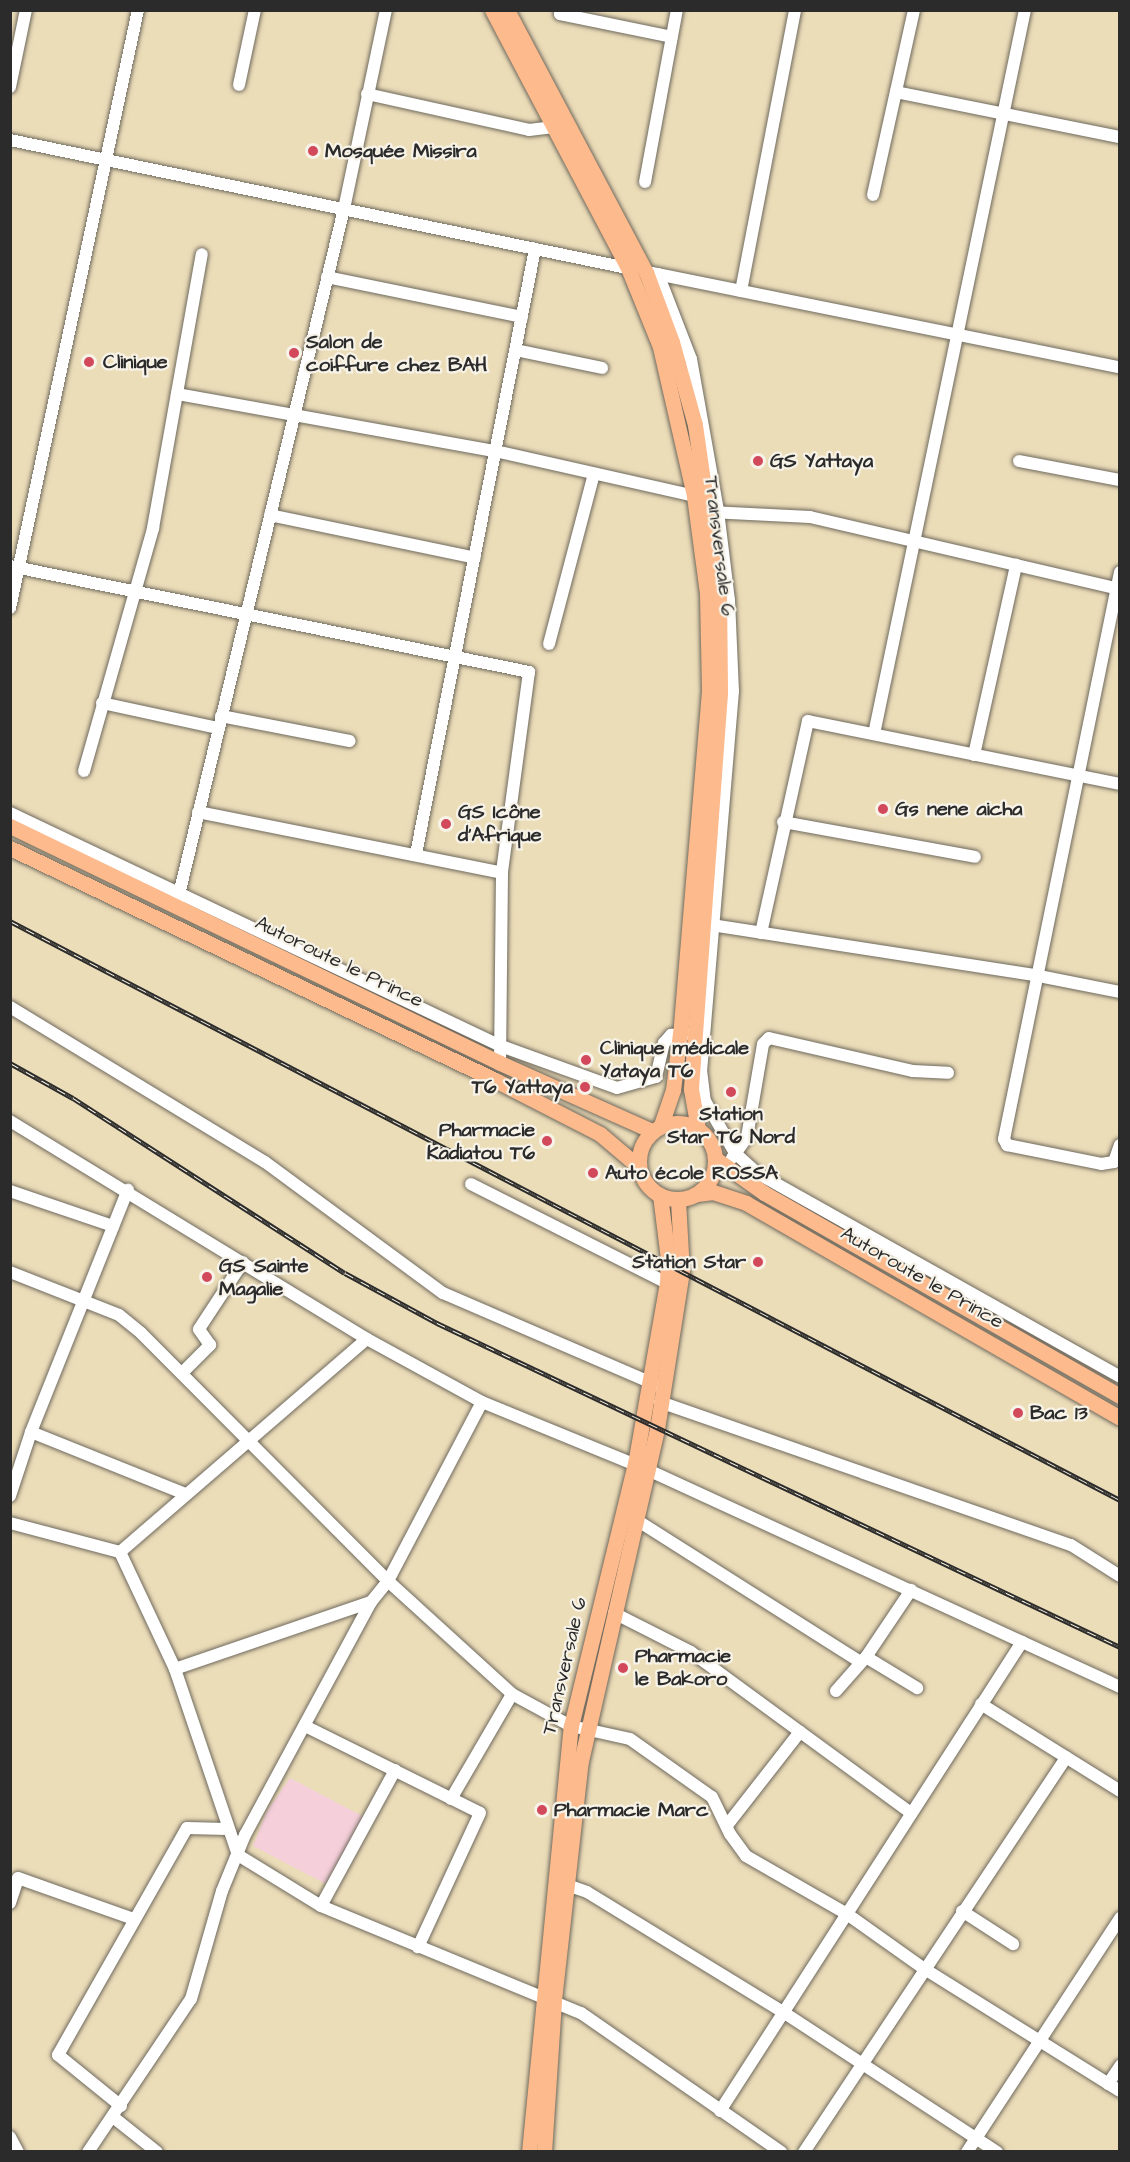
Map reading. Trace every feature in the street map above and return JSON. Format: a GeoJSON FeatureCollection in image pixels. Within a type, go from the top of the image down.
{"type":"FeatureCollection","features":[{"type":"Feature","properties":{"kind":"main road","name":"Transversale 6"},"geometry":{"type":"LineString","coordinates":[[492,10],[628,268],[660,348],[694,496],[707,594],[709,691],[686,1034],[698,1101],[698,1127]]}},
{"type":"Feature","properties":{"kind":"main road","name":"Transversale 6"},"geometry":{"type":"LineString","coordinates":[[507,10],[652,273],[695,425],[714,512],[719,592],[720,693],[708,925],[673,1089],[657,1128]]}},
{"type":"Feature","properties":{"kind":"main road","name":"Autoroute le Prince"},"geometry":{"type":"LineString","coordinates":[[10,826],[178,900],[500,1063],[657,1128]]}},
{"type":"Feature","properties":{"kind":"main road","name":"Autoroute le Prince"},"geometry":{"type":"LineString","coordinates":[[10,848],[495,1080],[600,1134],[639,1167]]}},
{"type":"Feature","properties":{"kind":"main road"},"geometry":{"type":"LineString","coordinates":[[682,1122],[698,1127],[726,1159],[697,1194],[678,1200],[660,1195],[646,1184],[639,1167],[639,1154],[657,1128],[682,1122]]}},
{"type":"Feature","properties":{"kind":"main road","name":"Autoroute le Prince"},"geometry":{"type":"LineString","coordinates":[[726,1159],[764,1192],[1119,1396]]}},
{"type":"Feature","properties":{"kind":"main road","name":"Autoroute le Prince"},"geometry":{"type":"LineString","coordinates":[[697,1194],[712,1192],[746,1203],[1119,1418]]}},
{"type":"Feature","properties":{"kind":"main road","name":"Transversale 6"},"geometry":{"type":"LineString","coordinates":[[660,1195],[673,1286]]}},
{"type":"Feature","properties":{"kind":"main road","name":"Transversale 6"},"geometry":{"type":"LineString","coordinates":[[528,2151],[578,1729],[658,1390],[673,1286],[683,1251],[678,1200]]}},
{"type":"Feature","properties":{"kind":"main road","name":"Transversale 6"},"geometry":{"type":"LineString","coordinates":[[544,2151],[548,1997],[567,1886],[578,1729],[614,1613],[635,1519],[641,1467],[658,1390]]}},
{"type":"Feature","properties":{"kind":"street"},"geometry":{"type":"LineString","coordinates":[[10,87],[26,10]]}},
{"type":"Feature","properties":{"kind":"street"},"geometry":{"type":"LineString","coordinates":[[10,608],[15,567],[138,10]]}},
{"type":"Feature","properties":{"kind":"street"},"geometry":{"type":"LineString","coordinates":[[239,85],[255,10]]}},
{"type":"Feature","properties":{"kind":"street"},"geometry":{"type":"LineString","coordinates":[[178,900],[344,209],[386,10]]}},
{"type":"Feature","properties":{"kind":"street"},"geometry":{"type":"LineString","coordinates":[[514,10],[534,48],[532,56]]}},
{"type":"Feature","properties":{"kind":"street"},"geometry":{"type":"LineString","coordinates":[[561,10],[560,14],[672,36]]}},
{"type":"Feature","properties":{"kind":"street"},"geometry":{"type":"LineString","coordinates":[[645,182],[677,10]]}},
{"type":"Feature","properties":{"kind":"street"},"geometry":{"type":"LineString","coordinates":[[741,291],[795,10]]}},
{"type":"Feature","properties":{"kind":"street"},"geometry":{"type":"LineString","coordinates":[[873,195],[914,10]]}},
{"type":"Feature","properties":{"kind":"street"},"geometry":{"type":"LineString","coordinates":[[874,734],[1025,10]]}},
{"type":"Feature","properties":{"kind":"street"},"geometry":{"type":"LineString","coordinates":[[896,92],[1003,116],[1119,137]]}},
{"type":"Feature","properties":{"kind":"street"},"geometry":{"type":"LineString","coordinates":[[367,94],[529,130],[554,127]]}},
{"type":"Feature","properties":{"kind":"street"},"geometry":{"type":"LineString","coordinates":[[10,140],[957,336],[1119,367]]}},
{"type":"Feature","properties":{"kind":"street"},"geometry":{"type":"LineString","coordinates":[[416,854],[535,249]]}},
{"type":"Feature","properties":{"kind":"street"},"geometry":{"type":"LineString","coordinates":[[84,771],[132,592],[153,528],[202,254]]}},
{"type":"Feature","properties":{"kind":"street"},"geometry":{"type":"LineString","coordinates":[[327,277],[522,316]]}},
{"type":"Feature","properties":{"kind":"street"},"geometry":{"type":"LineString","coordinates":[[516,350],[602,368]]}},
{"type":"Feature","properties":{"kind":"street"},"geometry":{"type":"LineString","coordinates":[[177,394],[495,451],[694,496]]}},
{"type":"Feature","properties":{"kind":"street"},"geometry":{"type":"LineString","coordinates":[[1019,461],[1119,480]]}},
{"type":"Feature","properties":{"kind":"street"},"geometry":{"type":"LineString","coordinates":[[549,644],[594,474]]}},
{"type":"Feature","properties":{"kind":"street"},"geometry":{"type":"LineString","coordinates":[[714,512],[810,517],[912,543],[1118,589]]}},
{"type":"Feature","properties":{"kind":"street"},"geometry":{"type":"LineString","coordinates":[[270,515],[475,558]]}},
{"type":"Feature","properties":{"kind":"street"},"geometry":{"type":"LineString","coordinates":[[974,755],[1016,565]]}},
{"type":"Feature","properties":{"kind":"street"},"geometry":{"type":"LineString","coordinates":[[15,567],[529,672],[502,873],[500,1063]]}},
{"type":"Feature","properties":{"kind":"street"},"geometry":{"type":"LineString","coordinates":[[1119,572],[1118,589],[1005,1143],[1101,1164],[1114,1162],[1119,1145]]}},
{"type":"Feature","properties":{"kind":"street"},"geometry":{"type":"LineString","coordinates":[[102,703],[350,741]]}},
{"type":"Feature","properties":{"kind":"street"},"geometry":{"type":"LineString","coordinates":[[761,933],[806,722],[1119,784]]}},
{"type":"Feature","properties":{"kind":"street"},"geometry":{"type":"LineString","coordinates":[[198,812],[502,873]]}},
{"type":"Feature","properties":{"kind":"street"},"geometry":{"type":"LineString","coordinates":[[10,813],[178,900],[501,1046],[617,1088],[656,1077],[664,1043],[686,1034]]}},
{"type":"Feature","properties":{"kind":"street"},"geometry":{"type":"LineString","coordinates":[[783,822],[975,858]]}},
{"type":"Feature","properties":{"kind":"street"},"geometry":{"type":"LineString","coordinates":[[1119,992],[1039,976],[708,925],[698,1101],[726,1159],[757,1173],[1119,1377]]}},
{"type":"Feature","properties":{"kind":"street"},"geometry":{"type":"LineString","coordinates":[[10,1007],[265,1162],[443,1293],[658,1390],[1071,1545],[1119,1576]]}},
{"type":"Feature","properties":{"kind":"street"},"geometry":{"type":"LineString","coordinates":[[726,1159],[747,1137],[763,1044],[768,1038],[913,1071],[948,1073]]}},
{"type":"Feature","properties":{"kind":"street"},"geometry":{"type":"LineString","coordinates":[[10,1121],[128,1190],[367,1340],[482,1402],[641,1467],[1119,1687]]}},
{"type":"Feature","properties":{"kind":"street"},"geometry":{"type":"LineString","coordinates":[[471,1184],[673,1286]]}},
{"type":"Feature","properties":{"kind":"street"},"geometry":{"type":"LineString","coordinates":[[10,1496],[32,1432],[128,1190]]}},
{"type":"Feature","properties":{"kind":"street"},"geometry":{"type":"LineString","coordinates":[[10,1191],[113,1226]]}},
{"type":"Feature","properties":{"kind":"street"},"geometry":{"type":"LineString","coordinates":[[182,1373],[210,1345],[199,1329],[243,1262]]}},
{"type":"Feature","properties":{"kind":"street"},"geometry":{"type":"LineString","coordinates":[[10,1272],[119,1315],[182,1373],[248,1443],[388,1581],[512,1694],[578,1729],[630,1739],[712,1797],[746,1856],[846,1914],[923,1968],[1119,2091]]}},
{"type":"Feature","properties":{"kind":"street"},"geometry":{"type":"LineString","coordinates":[[120,1552],[367,1340]]}},
{"type":"Feature","properties":{"kind":"street"},"geometry":{"type":"LineString","coordinates":[[88,2151],[121,2106],[191,1999],[222,1891],[244,1835],[371,1602],[388,1581],[482,1402]]}},
{"type":"Feature","properties":{"kind":"street"},"geometry":{"type":"LineString","coordinates":[[32,1432],[185,1494]]}},
{"type":"Feature","properties":{"kind":"street"},"geometry":{"type":"LineString","coordinates":[[635,1519],[862,1659],[917,1688]]}},
{"type":"Feature","properties":{"kind":"street"},"geometry":{"type":"LineString","coordinates":[[10,1523],[120,1552]]}},
{"type":"Feature","properties":{"kind":"street"},"geometry":{"type":"LineString","coordinates":[[120,1552],[175,1669],[227,1829],[238,1855],[321,1906],[418,1947],[548,1997],[580,2013],[781,2151]]}},
{"type":"Feature","properties":{"kind":"street"},"geometry":{"type":"LineString","coordinates":[[837,1691],[911,1590]]}},
{"type":"Feature","properties":{"kind":"street"},"geometry":{"type":"LineString","coordinates":[[175,1669],[371,1602]]}},
{"type":"Feature","properties":{"kind":"street"},"geometry":{"type":"LineString","coordinates":[[614,1613],[691,1652],[911,1813]]}},
{"type":"Feature","properties":{"kind":"street"},"geometry":{"type":"LineString","coordinates":[[720,2110],[1022,1642]]}},
{"type":"Feature","properties":{"kind":"street"},"geometry":{"type":"LineString","coordinates":[[451,1799],[512,1694]]}},
{"type":"Feature","properties":{"kind":"street"},"geometry":{"type":"LineString","coordinates":[[981,1704],[1119,1791]]}},
{"type":"Feature","properties":{"kind":"street"},"geometry":{"type":"LineString","coordinates":[[305,1726],[480,1813],[418,1947]]}},
{"type":"Feature","properties":{"kind":"street"},"geometry":{"type":"LineString","coordinates":[[728,1824],[800,1732]]}},
{"type":"Feature","properties":{"kind":"street"},"geometry":{"type":"LineString","coordinates":[[804,2151],[923,1968],[1066,1757]]}},
{"type":"Feature","properties":{"kind":"street"},"geometry":{"type":"LineString","coordinates":[[321,1906],[395,1770]]}},
{"type":"Feature","properties":{"kind":"street"},"geometry":{"type":"LineString","coordinates":[[121,2106],[58,2055],[187,1828],[227,1829]]}},
{"type":"Feature","properties":{"kind":"street"},"geometry":{"type":"LineString","coordinates":[[10,1903],[18,1878],[134,1919]]}},
{"type":"Feature","properties":{"kind":"street"},"geometry":{"type":"LineString","coordinates":[[567,1886],[587,1892],[783,2012],[861,2066],[997,2151]]}},
{"type":"Feature","properties":{"kind":"street"},"geometry":{"type":"LineString","coordinates":[[962,1911],[1013,1944]]}},
{"type":"Feature","properties":{"kind":"street"},"geometry":{"type":"LineString","coordinates":[[967,2151],[1119,1918]]}},
{"type":"Feature","properties":{"kind":"street"},"geometry":{"type":"LineString","coordinates":[[1108,2084],[1119,2066]]}},
{"type":"Feature","properties":{"kind":"street"},"geometry":{"type":"LineString","coordinates":[[113,2117],[157,2151]]}},
{"type":"Feature","properties":{"kind":"street"},"geometry":{"type":"LineString","coordinates":[[10,2137],[18,2151]]}},
{"type":"Feature","properties":{"kind":"shaded area"},"geometry":{"type":"Polygon","coordinates":[[[290,1778],[364,1817],[330,1886],[253,1846],[267,1811],[290,1778]]]}},
{"type":"Feature","properties":{"kind":"railway"},"geometry":{"type":"LineString","coordinates":[[10,921],[1120,1500]]}},
{"type":"Feature","properties":{"kind":"railway"},"geometry":{"type":"LineString","coordinates":[[10,1063],[73,1098],[345,1273],[437,1323],[1120,1647]]}},
{"type":"Feature","properties":{"kind":"place","name":"Mosquée Missira"},"geometry":{"type":"Point","coordinates":[313,151]}},
{"type":"Feature","properties":{"kind":"place","name":"Salon de coiffure chez BAH"},"geometry":{"type":"Point","coordinates":[294,353]}},
{"type":"Feature","properties":{"kind":"place","name":"Clinique"},"geometry":{"type":"Point","coordinates":[89,362]}},
{"type":"Feature","properties":{"kind":"place","name":"GS Yattaya"},"geometry":{"type":"Point","coordinates":[758,461]}},
{"type":"Feature","properties":{"kind":"place","name":"Gs nene aicha"},"geometry":{"type":"Point","coordinates":[883,809]}},
{"type":"Feature","properties":{"kind":"place","name":"GS Icône d'Afrique"},"geometry":{"type":"Point","coordinates":[446,824]}},
{"type":"Feature","properties":{"kind":"place","name":"Clinique médicale Yataya T6"},"geometry":{"type":"Point","coordinates":[586,1060]}},
{"type":"Feature","properties":{"kind":"place","name":"T6 Yattaya"},"geometry":{"type":"Point","coordinates":[585,1087]}},
{"type":"Feature","properties":{"kind":"place","name":"Station Star T6 Nord"},"geometry":{"type":"Point","coordinates":[731,1092]}},
{"type":"Feature","properties":{"kind":"place","name":"Pharmacie Kadiatou T6"},"geometry":{"type":"Point","coordinates":[547,1141]}},
{"type":"Feature","properties":{"kind":"place","name":"Auto école ROSSA"},"geometry":{"type":"Point","coordinates":[593,1173]}},
{"type":"Feature","properties":{"kind":"place","name":"Station Star"},"geometry":{"type":"Point","coordinates":[758,1262]}},
{"type":"Feature","properties":{"kind":"place","name":"GS Sainte Magalie"},"geometry":{"type":"Point","coordinates":[207,1277]}},
{"type":"Feature","properties":{"kind":"place","name":"Bac 13"},"geometry":{"type":"Point","coordinates":[1018,1413]}},
{"type":"Feature","properties":{"kind":"place","name":"Pharmacie le Bakoro"},"geometry":{"type":"Point","coordinates":[623,1668]}},
{"type":"Feature","properties":{"kind":"place","name":"Pharmacie Marc"},"geometry":{"type":"Point","coordinates":[542,1810]}}]}
